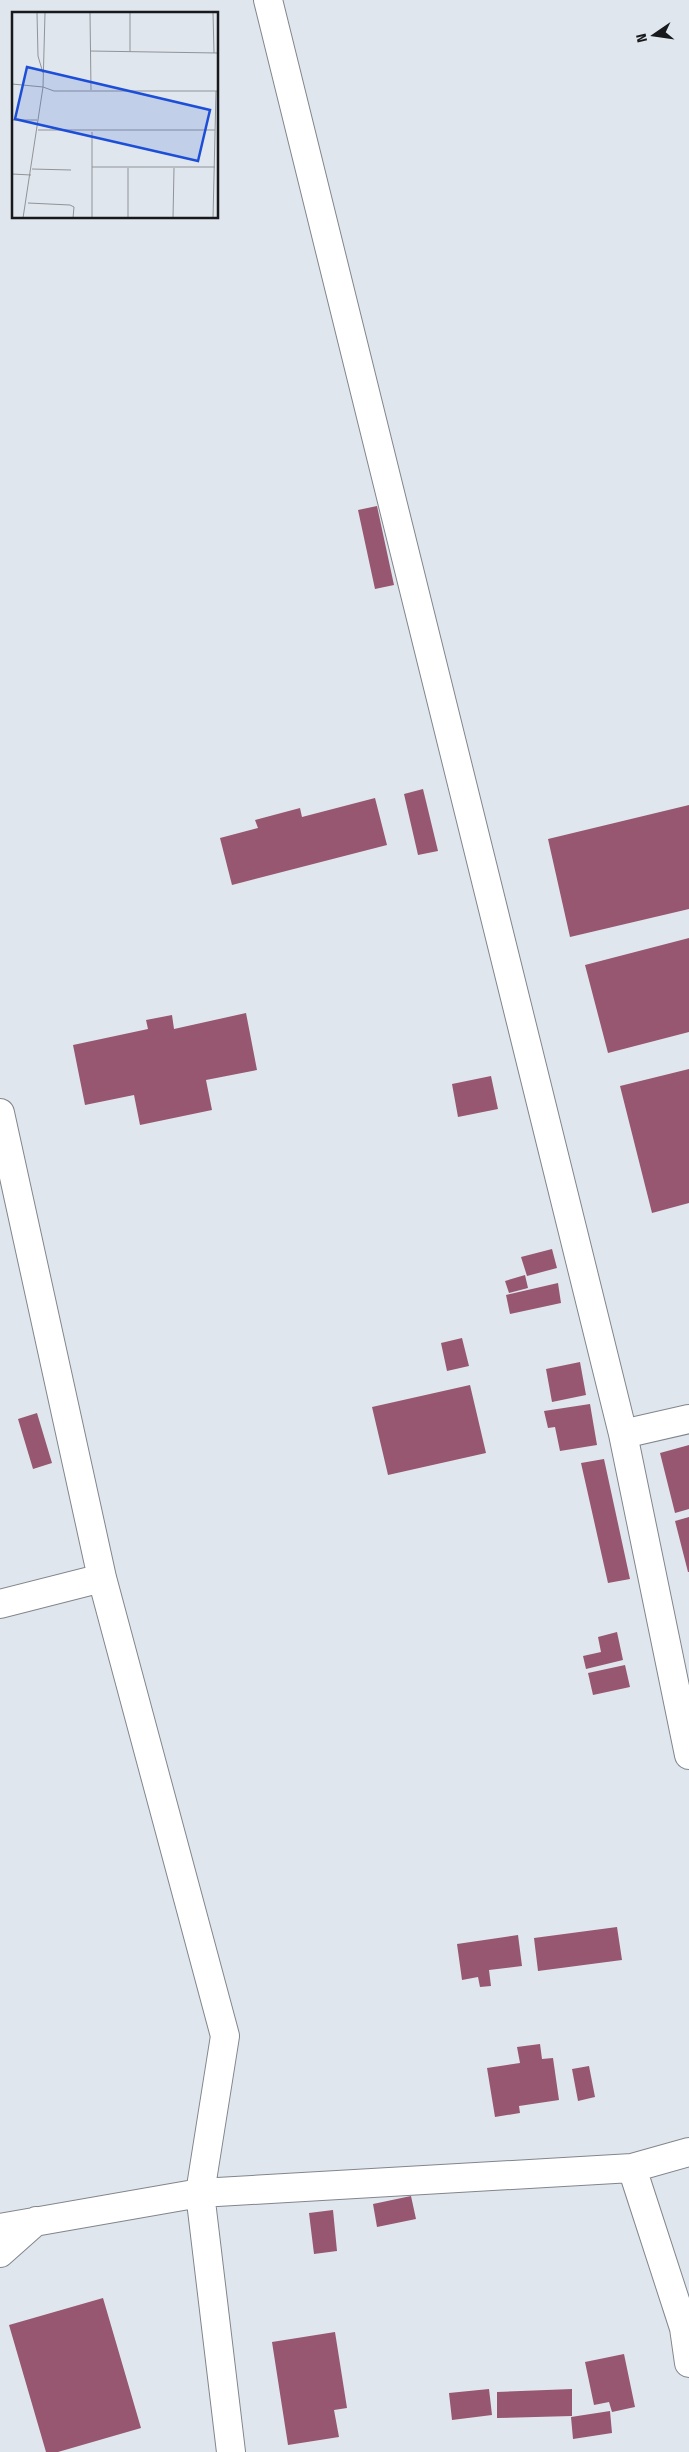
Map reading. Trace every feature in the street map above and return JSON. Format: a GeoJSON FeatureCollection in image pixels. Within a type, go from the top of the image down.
{"type":"FeatureCollection","features":[{"type":"Feature","properties":{"kind":"street"},"geometry":{"type":"LineString","coordinates":[[268,0],[624,1434],[689,1755]]}},
{"type":"Feature","properties":{"kind":"street"},"geometry":{"type":"LineString","coordinates":[[0,1113],[102,1578],[224,2036],[200,2193],[231,2452]]}},
{"type":"Feature","properties":{"kind":"street"},"geometry":{"type":"LineString","coordinates":[[624,1434],[689,1419]]}},
{"type":"Feature","properties":{"kind":"street"},"geometry":{"type":"LineString","coordinates":[[0,1604],[102,1578]]}},
{"type":"Feature","properties":{"kind":"street"},"geometry":{"type":"LineString","coordinates":[[0,2228],[200,2193],[632,2168],[689,2152]]}},
{"type":"Feature","properties":{"kind":"street"},"geometry":{"type":"LineString","coordinates":[[632,2168],[684,2328],[689,2363]]}},
{"type":"Feature","properties":{"kind":"street"},"geometry":{"type":"LineString","coordinates":[[0,2253],[36,2221]]}},
{"type":"Feature","properties":{"kind":"building"},"geometry":{"type":"Polygon","coordinates":[[[377,506],[394,585],[375,589],[358,510],[377,506]]]}},
{"type":"Feature","properties":{"kind":"building"},"geometry":{"type":"Polygon","coordinates":[[[423,789],[438,851],[418,855],[404,794],[423,789]]]}},
{"type":"Feature","properties":{"kind":"building"},"geometry":{"type":"Polygon","coordinates":[[[375,798],[387,845],[232,885],[220,838],[258,828],[255,820],[300,808],[302,817],[375,798]]]}},
{"type":"Feature","properties":{"kind":"building"},"geometry":{"type":"Polygon","coordinates":[[[689,805],[689,909],[570,937],[548,839],[689,805]]]}},
{"type":"Feature","properties":{"kind":"building"},"geometry":{"type":"Polygon","coordinates":[[[689,938],[689,1032],[608,1053],[585,965],[689,938]]]}},
{"type":"Feature","properties":{"kind":"building"},"geometry":{"type":"Polygon","coordinates":[[[246,1013],[257,1070],[206,1080],[212,1110],[140,1125],[134,1095],[85,1105],[73,1045],[148,1029],[146,1020],[172,1015],[174,1029],[246,1013]]]}},
{"type":"Feature","properties":{"kind":"building"},"geometry":{"type":"Polygon","coordinates":[[[689,1069],[689,1203],[652,1213],[620,1086],[689,1069]]]}},
{"type":"Feature","properties":{"kind":"building"},"geometry":{"type":"Polygon","coordinates":[[[491,1076],[498,1109],[458,1117],[452,1084],[491,1076]]]}},
{"type":"Feature","properties":{"kind":"building"},"geometry":{"type":"Polygon","coordinates":[[[552,1249],[557,1268],[527,1276],[521,1257],[552,1249]]]}},
{"type":"Feature","properties":{"kind":"building"},"geometry":{"type":"Polygon","coordinates":[[[525,1275],[528,1288],[509,1293],[505,1281],[525,1275]]]}},
{"type":"Feature","properties":{"kind":"building"},"geometry":{"type":"Polygon","coordinates":[[[558,1283],[561,1303],[510,1314],[506,1295],[558,1283]]]}},
{"type":"Feature","properties":{"kind":"building"},"geometry":{"type":"Polygon","coordinates":[[[462,1338],[469,1366],[447,1371],[441,1343],[462,1338]]]}},
{"type":"Feature","properties":{"kind":"building"},"geometry":{"type":"Polygon","coordinates":[[[580,1362],[586,1395],[552,1402],[546,1369],[580,1362]]]}},
{"type":"Feature","properties":{"kind":"building"},"geometry":{"type":"Polygon","coordinates":[[[470,1385],[486,1453],[388,1475],[372,1407],[470,1385]]]}},
{"type":"Feature","properties":{"kind":"building"},"geometry":{"type":"Polygon","coordinates":[[[590,1404],[597,1445],[560,1451],[555,1427],[548,1428],[544,1411],[590,1404]]]}},
{"type":"Feature","properties":{"kind":"building"},"geometry":{"type":"Polygon","coordinates":[[[37,1413],[52,1463],[33,1469],[18,1419],[37,1413]]]}},
{"type":"Feature","properties":{"kind":"building"},"geometry":{"type":"Polygon","coordinates":[[[689,1445],[689,1509],[675,1513],[660,1453],[689,1445]]]}},
{"type":"Feature","properties":{"kind":"building"},"geometry":{"type":"Polygon","coordinates":[[[604,1459],[630,1579],[608,1583],[581,1463],[604,1459]]]}},
{"type":"Feature","properties":{"kind":"building"},"geometry":{"type":"Polygon","coordinates":[[[689,1517],[689,1572],[688,1572],[675,1521],[689,1517]]]}},
{"type":"Feature","properties":{"kind":"building"},"geometry":{"type":"Polygon","coordinates":[[[617,1632],[623,1660],[586,1669],[583,1656],[601,1652],[598,1637],[617,1632]]]}},
{"type":"Feature","properties":{"kind":"building"},"geometry":{"type":"Polygon","coordinates":[[[625,1665],[630,1687],[593,1695],[588,1673],[625,1665]]]}},
{"type":"Feature","properties":{"kind":"building"},"geometry":{"type":"Polygon","coordinates":[[[617,1927],[622,1960],[538,1971],[534,1938],[617,1927]]]}},
{"type":"Feature","properties":{"kind":"building"},"geometry":{"type":"Polygon","coordinates":[[[518,1935],[522,1966],[489,1970],[491,1986],[480,1987],[478,1977],[462,1980],[457,1944],[518,1935]]]}},
{"type":"Feature","properties":{"kind":"building"},"geometry":{"type":"Polygon","coordinates":[[[540,2044],[542,2059],[553,2058],[559,2100],[519,2106],[520,2113],[495,2117],[487,2068],[520,2063],[517,2047],[540,2044]]]}},
{"type":"Feature","properties":{"kind":"building"},"geometry":{"type":"Polygon","coordinates":[[[589,2066],[595,2097],[578,2101],[572,2069],[589,2066]]]}},
{"type":"Feature","properties":{"kind":"building"},"geometry":{"type":"Polygon","coordinates":[[[411,2196],[416,2219],[377,2227],[373,2204],[411,2196]]]}},
{"type":"Feature","properties":{"kind":"building"},"geometry":{"type":"Polygon","coordinates":[[[333,2210],[337,2251],[314,2254],[309,2213],[333,2210]]]}},
{"type":"Feature","properties":{"kind":"building"},"geometry":{"type":"Polygon","coordinates":[[[103,2298],[141,2428],[58,2452],[46,2452],[9,2325],[103,2298]]]}},
{"type":"Feature","properties":{"kind":"building"},"geometry":{"type":"Polygon","coordinates":[[[335,2332],[347,2408],[334,2410],[339,2437],[288,2445],[272,2342],[335,2332]]]}},
{"type":"Feature","properties":{"kind":"building"},"geometry":{"type":"Polygon","coordinates":[[[624,2354],[635,2407],[612,2412],[609,2402],[594,2405],[585,2362],[624,2354]]]}},
{"type":"Feature","properties":{"kind":"building"},"geometry":{"type":"Polygon","coordinates":[[[489,2389],[492,2415],[452,2420],[449,2393],[489,2389]]]}},
{"type":"Feature","properties":{"kind":"building"},"geometry":{"type":"Polygon","coordinates":[[[572,2389],[572,2416],[497,2418],[497,2392],[572,2389]]]}},
{"type":"Feature","properties":{"kind":"building"},"geometry":{"type":"Polygon","coordinates":[[[610,2411],[612,2433],[573,2439],[571,2417],[610,2411]]]}}]}
